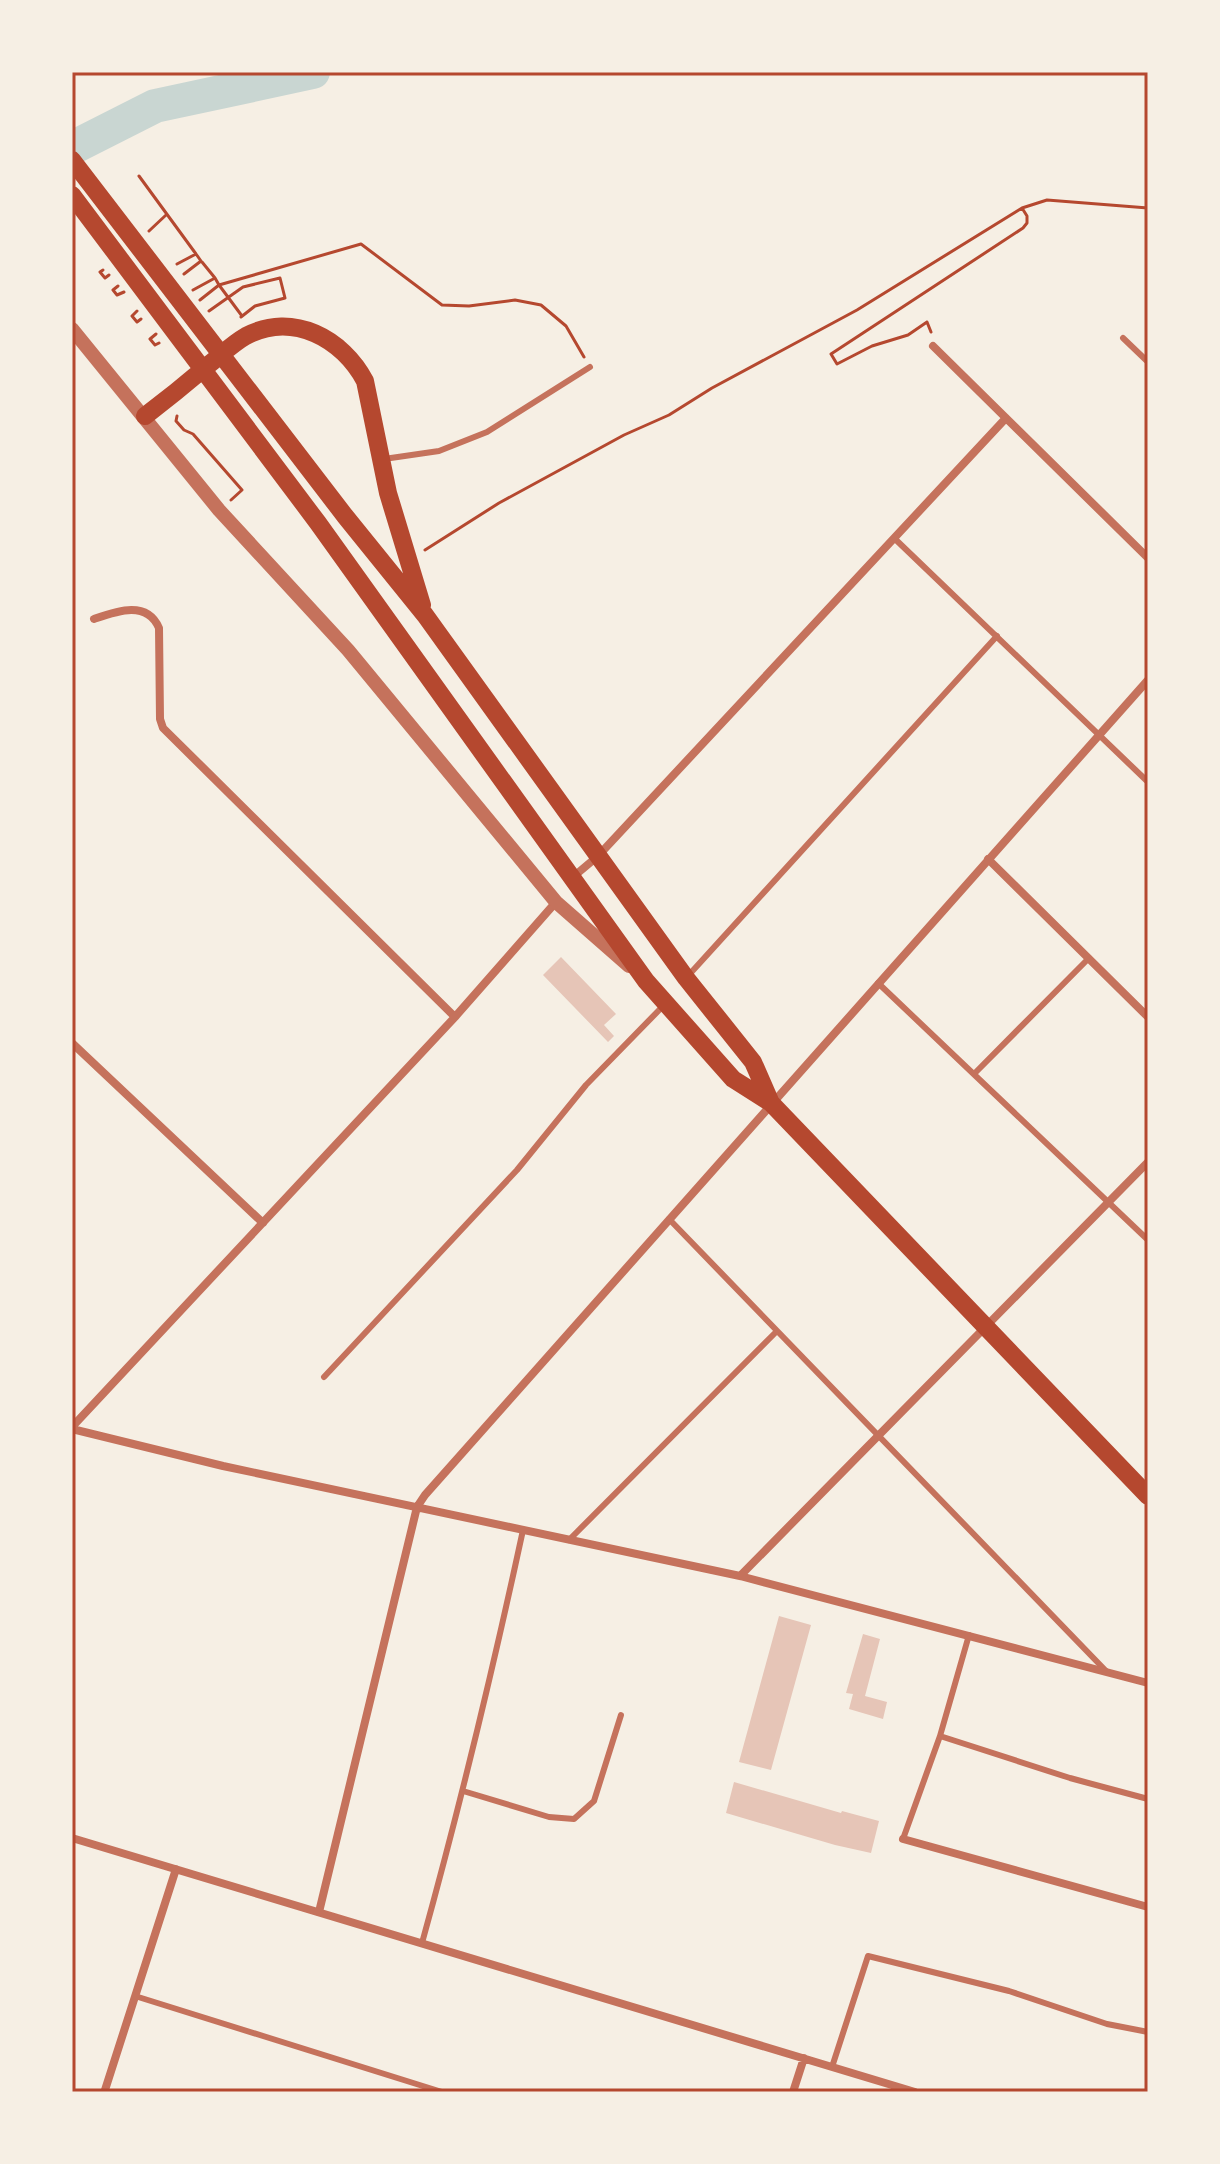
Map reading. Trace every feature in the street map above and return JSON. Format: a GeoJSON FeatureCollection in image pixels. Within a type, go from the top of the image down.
{"type":"FeatureCollection","features":[{"type":"Feature","properties":{"kind":"main road"},"geometry":{"type":"LineString","coordinates":[[72,160],[345,516],[425,615],[686,978],[753,1062],[771,1103]]}},
{"type":"Feature","properties":{"kind":"main road"},"geometry":{"type":"LineString","coordinates":[[72,195],[230,404],[665,1004],[733,1079],[771,1103],[1148,1496]]}},
{"type":"Feature","properties":{"kind":"main road"},"geometry":{"type":"LineString","coordinates":[[145,416],[248,335],[280,327],[299,329],[331,341],[357,366],[370,398],[403,546],[425,615]]}},
{"type":"Feature","properties":{"kind":"street"},"geometry":{"type":"LineString","coordinates":[[72,329],[219,510],[348,650],[556,902],[646,981]]}},
{"type":"Feature","properties":{"kind":"street"},"geometry":{"type":"LineString","coordinates":[[933,346],[1148,558]]}},
{"type":"Feature","properties":{"kind":"street"},"geometry":{"type":"LineString","coordinates":[[571,878],[598,856],[1006,418]]}},
{"type":"Feature","properties":{"kind":"street"},"geometry":{"type":"LineString","coordinates":[[94,619],[128,609],[144,611],[155,618],[159,628],[160,719],[163,728],[455,1017]]}},
{"type":"Feature","properties":{"kind":"street"},"geometry":{"type":"LineString","coordinates":[[319,1912],[417,1507],[425,1495],[1148,680]]}},
{"type":"Feature","properties":{"kind":"street"},"geometry":{"type":"LineString","coordinates":[[988,859],[1148,1017]]}},
{"type":"Feature","properties":{"kind":"street"},"geometry":{"type":"LineString","coordinates":[[556,902],[455,1017],[72,1428],[223,1466],[740,1576],[1148,1683]]}},
{"type":"Feature","properties":{"kind":"street"},"geometry":{"type":"LineString","coordinates":[[72,1043],[263,1223]]}},
{"type":"Feature","properties":{"kind":"street"},"geometry":{"type":"LineString","coordinates":[[740,1576],[1148,1162]]}},
{"type":"Feature","properties":{"kind":"street"},"geometry":{"type":"LineString","coordinates":[[72,1838],[915,2092]]}},
{"type":"Feature","properties":{"kind":"street"},"geometry":{"type":"LineString","coordinates":[[903,1839],[1148,1907]]}},
{"type":"Feature","properties":{"kind":"street"},"geometry":{"type":"LineString","coordinates":[[105,2090],[176,1869]]}},
{"type":"Feature","properties":{"kind":"street"},"geometry":{"type":"LineString","coordinates":[[793,2092],[804,2058]]}},
{"type":"Feature","properties":{"kind":"lane"},"geometry":{"type":"LineString","coordinates":[[1123,338],[1148,362]]}},
{"type":"Feature","properties":{"kind":"lane"},"geometry":{"type":"LineString","coordinates":[[382,459],[439,451],[487,432],[590,367]]}},
{"type":"Feature","properties":{"kind":"lane"},"geometry":{"type":"LineString","coordinates":[[894,538],[1148,782]]}},
{"type":"Feature","properties":{"kind":"lane"},"geometry":{"type":"LineString","coordinates":[[686,978],[997,636]]}},
{"type":"Feature","properties":{"kind":"lane"},"geometry":{"type":"LineString","coordinates":[[974,1074],[1089,958]]}},
{"type":"Feature","properties":{"kind":"lane"},"geometry":{"type":"LineString","coordinates":[[878,983],[1148,1240]]}},
{"type":"Feature","properties":{"kind":"lane"},"geometry":{"type":"LineString","coordinates":[[324,1377],[517,1170],[586,1085],[665,1004]]}},
{"type":"Feature","properties":{"kind":"lane"},"geometry":{"type":"LineString","coordinates":[[669,1219],[1107,1672]]}},
{"type":"Feature","properties":{"kind":"lane"},"geometry":{"type":"LineString","coordinates":[[569,1540],[777,1331]]}},
{"type":"Feature","properties":{"kind":"lane"},"geometry":{"type":"LineString","coordinates":[[422,1943],[500,1642],[523,1530]]}},
{"type":"Feature","properties":{"kind":"lane"},"geometry":{"type":"LineString","coordinates":[[903,1839],[940,1736],[969,1635]]}},
{"type":"Feature","properties":{"kind":"lane"},"geometry":{"type":"LineString","coordinates":[[463,1791],[549,1817],[574,1819],[594,1801],[621,1715]]}},
{"type":"Feature","properties":{"kind":"lane"},"geometry":{"type":"LineString","coordinates":[[940,1736],[1070,1778],[1148,1799]]}},
{"type":"Feature","properties":{"kind":"lane"},"geometry":{"type":"LineString","coordinates":[[832,2067],[868,1956],[1009,1991],[1107,2024],[1148,2032]]}},
{"type":"Feature","properties":{"kind":"lane"},"geometry":{"type":"LineString","coordinates":[[135,1996],[442,2092]]}},
{"type":"Feature","properties":{"kind":"path"},"geometry":{"type":"LineString","coordinates":[[139,176],[196,254]]}},
{"type":"Feature","properties":{"kind":"path"},"geometry":{"type":"LineString","coordinates":[[424,551],[499,503],[624,435],[669,415],[712,388],[857,310],[1022,208],[1047,200],[1148,208]]}},
{"type":"Feature","properties":{"kind":"path"},"geometry":{"type":"LineString","coordinates":[[932,334],[927,322],[908,335],[872,346],[837,364],[831,354],[1023,228],[1027,216],[1022,208]]}},
{"type":"Feature","properties":{"kind":"path"},"geometry":{"type":"LineString","coordinates":[[242,316],[219,285],[361,244],[442,305],[469,306],[515,300],[541,305],[566,326],[590,367]]}},
{"type":"Feature","properties":{"kind":"path"},"geometry":{"type":"LineString","coordinates":[[201,261],[215,278]]}},
{"type":"Feature","properties":{"kind":"path"},"geometry":{"type":"LineString","coordinates":[[177,411],[176,421],[193,434],[242,490],[219,510]]}},
{"type":"Feature","properties":{"kind":"building"},"geometry":{"type":"Polygon","coordinates":[[[561,957],[616,1014],[604,1025],[614,1036],[608,1042],[543,975],[561,957]]]}},
{"type":"Feature","properties":{"kind":"building"},"geometry":{"type":"Polygon","coordinates":[[[779,1616],[811,1625],[771,1770],[739,1762],[779,1616]]]}},
{"type":"Feature","properties":{"kind":"building"},"geometry":{"type":"Polygon","coordinates":[[[863,1634],[880,1639],[865,1696],[887,1702],[883,1719],[849,1709],[853,1694],[846,1693],[863,1634]]]}},
{"type":"Feature","properties":{"kind":"building"},"geometry":{"type":"Polygon","coordinates":[[[734,1782],[879,1821],[871,1853],[726,1813],[734,1782]]]}},
{"type":"Feature","properties":{"kind":"waterway"},"geometry":{"type":"LineString","coordinates":[[72,148],[155,106],[313,72]]}}]}
